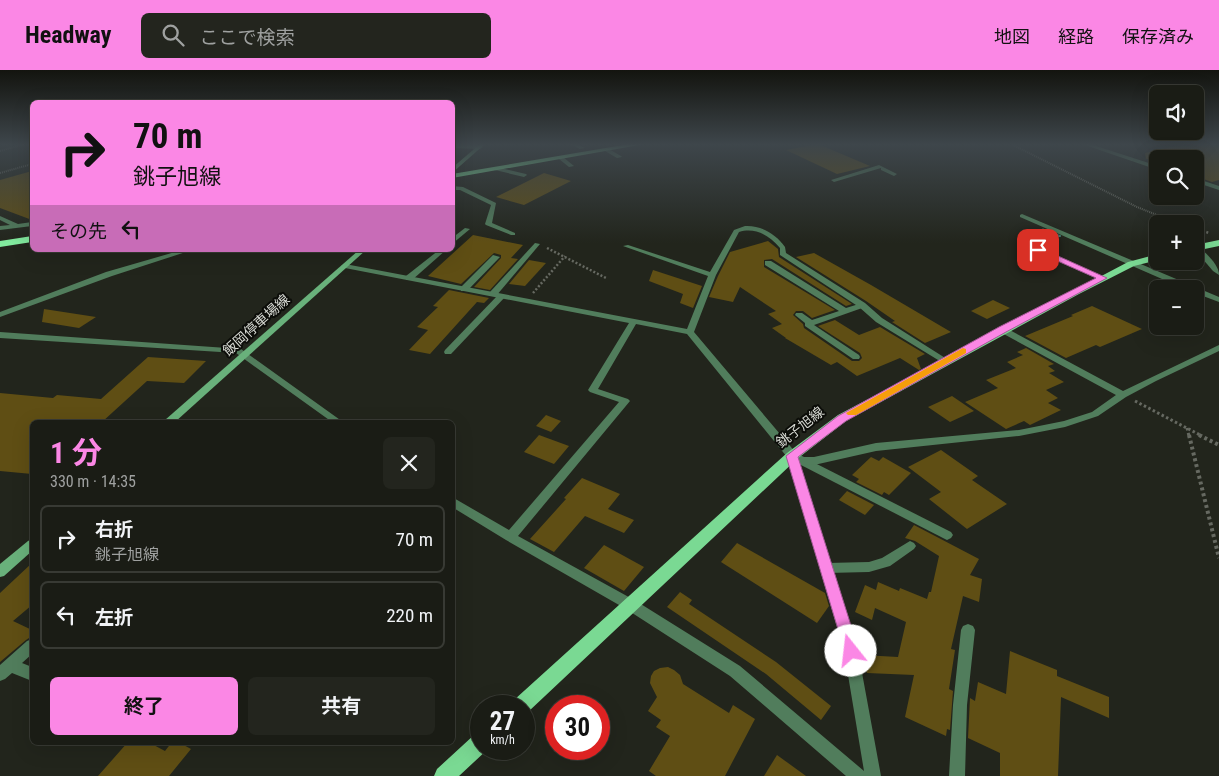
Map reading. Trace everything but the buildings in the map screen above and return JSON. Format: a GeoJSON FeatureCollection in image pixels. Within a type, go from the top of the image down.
{"type":"FeatureCollection","features":[{"type":"Feature","properties":{"kind":"highway"},"geometry":{"type":"LineString","coordinates":[[0,244],[30,239]]}},
{"type":"Feature","properties":{"kind":"highway"},"geometry":{"type":"LineString","coordinates":[[0,253],[30,248]]}},
{"type":"Feature","properties":{"kind":"main road"},"geometry":{"type":"LineString","coordinates":[[1204,246],[1219,243]]}},
{"type":"Feature","properties":{"kind":"main road","name":"飯岡停車場線"},"geometry":{"type":"LineString","coordinates":[[171,420],[361,252]]}},
{"type":"Feature","properties":{"kind":"main road","name":"銚子旭線"},"geometry":{"type":"LineString","coordinates":[[534,695],[630,605],[798,459],[842,418],[1103,278],[1132,264],[1149,259]]}},
{"type":"Feature","properties":{"kind":"main road"},"geometry":{"type":"LineString","coordinates":[[0,572],[30,546]]}},
{"type":"Feature","properties":{"kind":"main road"},"geometry":{"type":"LineString","coordinates":[[444,776],[470,752]]}},
{"type":"Feature","properties":{"kind":"street"},"geometry":{"type":"LineString","coordinates":[[834,180],[846,177]]}},
{"type":"Feature","properties":{"kind":"street"},"geometry":{"type":"LineString","coordinates":[[1204,183],[1219,188]]}},
{"type":"Feature","properties":{"kind":"street"},"geometry":{"type":"LineString","coordinates":[[455,188],[461,188],[494,204],[488,224],[513,234]]}},
{"type":"Feature","properties":{"kind":"street"},"geometry":{"type":"LineString","coordinates":[[1022,216],[1172,280]]}},
{"type":"Feature","properties":{"kind":"street"},"geometry":{"type":"LineString","coordinates":[[0,218],[21,226]]}},
{"type":"Feature","properties":{"kind":"street"},"geometry":{"type":"LineString","coordinates":[[0,228],[30,224]]}},
{"type":"Feature","properties":{"kind":"street"},"geometry":{"type":"LineString","coordinates":[[0,233],[21,226]]}},
{"type":"Feature","properties":{"kind":"street"},"geometry":{"type":"LineString","coordinates":[[690,332],[712,275],[736,232],[747,228],[757,229],[780,242],[783,248],[782,254],[862,305],[879,320],[946,361]]}},
{"type":"Feature","properties":{"kind":"street"},"geometry":{"type":"LineString","coordinates":[[455,239],[467,229]]}},
{"type":"Feature","properties":{"kind":"street"},"geometry":{"type":"LineString","coordinates":[[493,294],[538,244]]}},
{"type":"Feature","properties":{"kind":"street"},"geometry":{"type":"LineString","coordinates":[[1025,244],[1103,278]]}},
{"type":"Feature","properties":{"kind":"street"},"geometry":{"type":"LineString","coordinates":[[626,246],[712,275]]}},
{"type":"Feature","properties":{"kind":"street"},"geometry":{"type":"LineString","coordinates":[[0,315],[109,274],[183,252]]}},
{"type":"Feature","properties":{"kind":"street"},"geometry":{"type":"LineString","coordinates":[[410,278],[441,252]]}},
{"type":"Feature","properties":{"kind":"street"},"geometry":{"type":"LineString","coordinates":[[1204,254],[1206,261],[1219,273]]}},
{"type":"Feature","properties":{"kind":"street"},"geometry":{"type":"LineString","coordinates":[[464,289],[496,257]]}},
{"type":"Feature","properties":{"kind":"street"},"geometry":{"type":"LineString","coordinates":[[768,263],[845,311]]}},
{"type":"Feature","properties":{"kind":"street"},"geometry":{"type":"LineString","coordinates":[[345,266],[690,332],[798,459],[947,535]]}},
{"type":"Feature","properties":{"kind":"street"},"geometry":{"type":"LineString","coordinates":[[1204,293],[1219,300]]}},
{"type":"Feature","properties":{"kind":"street"},"geometry":{"type":"LineString","coordinates":[[448,352],[502,296]]}},
{"type":"Feature","properties":{"kind":"street"},"geometry":{"type":"LineString","coordinates":[[811,323],[862,305]]}},
{"type":"Feature","properties":{"kind":"street"},"geometry":{"type":"LineString","coordinates":[[799,315],[811,323]]}},
{"type":"Feature","properties":{"kind":"street"},"geometry":{"type":"LineString","coordinates":[[510,537],[624,401],[593,390],[634,320]]}},
{"type":"Feature","properties":{"kind":"street"},"geometry":{"type":"LineString","coordinates":[[811,323],[808,324],[856,357]]}},
{"type":"Feature","properties":{"kind":"street"},"geometry":{"type":"LineString","coordinates":[[1003,330],[1123,395]]}},
{"type":"Feature","properties":{"kind":"street"},"geometry":{"type":"LineString","coordinates":[[0,335],[238,351],[335,420]]}},
{"type":"Feature","properties":{"kind":"street"},"geometry":{"type":"LineString","coordinates":[[798,459],[814,461],[876,447],[1019,432],[1065,424],[1095,414],[1123,395],[1219,348]]}},
{"type":"Feature","properties":{"kind":"street"},"geometry":{"type":"LineString","coordinates":[[798,459],[851,651],[873,776]]}},
{"type":"Feature","properties":{"kind":"street"},"geometry":{"type":"LineString","coordinates":[[455,503],[510,537],[630,605],[735,671],[858,776]]}},
{"type":"Feature","properties":{"kind":"street"},"geometry":{"type":"LineString","coordinates":[[827,568],[869,566],[886,562],[910,546]]}},
{"type":"Feature","properties":{"kind":"street"},"geometry":{"type":"LineString","coordinates":[[957,776],[960,705],[968,630]]}},
{"type":"Feature","properties":{"kind":"street"},"geometry":{"type":"LineString","coordinates":[[5,670],[30,647]]}},
{"type":"Feature","properties":{"kind":"street"},"geometry":{"type":"LineString","coordinates":[[5,670],[30,674]]}},
{"type":"Feature","properties":{"kind":"path"},"geometry":{"type":"LineString","coordinates":[[1078,177],[1130,204],[1158,215]]}},
{"type":"Feature","properties":{"kind":"path"},"geometry":{"type":"LineString","coordinates":[[538,244],[606,278]]}},
{"type":"Feature","properties":{"kind":"path"},"geometry":{"type":"LineString","coordinates":[[526,300],[565,256]]}},
{"type":"Feature","properties":{"kind":"path"},"geometry":{"type":"LineString","coordinates":[[1123,395],[1219,445]]}},
{"type":"Feature","properties":{"kind":"path"},"geometry":{"type":"LineString","coordinates":[[1187,428],[1219,558]]}},
{"type":"Feature","properties":{"kind":"water"},"geometry":{"type":"Polygon","coordinates":[[[1043,229],[1061,236],[1037,244],[1019,237],[1043,229]]]}},
{"type":"Feature","properties":{"kind":"slow traffic"},"geometry":{"type":"LineString","coordinates":[[852,413],[963,351]]}},
{"type":"Feature","properties":{"kind":"route"},"geometry":{"type":"LineString","coordinates":[[851,651],[792,456],[842,418],[1103,278],[1038,250]]}}]}
